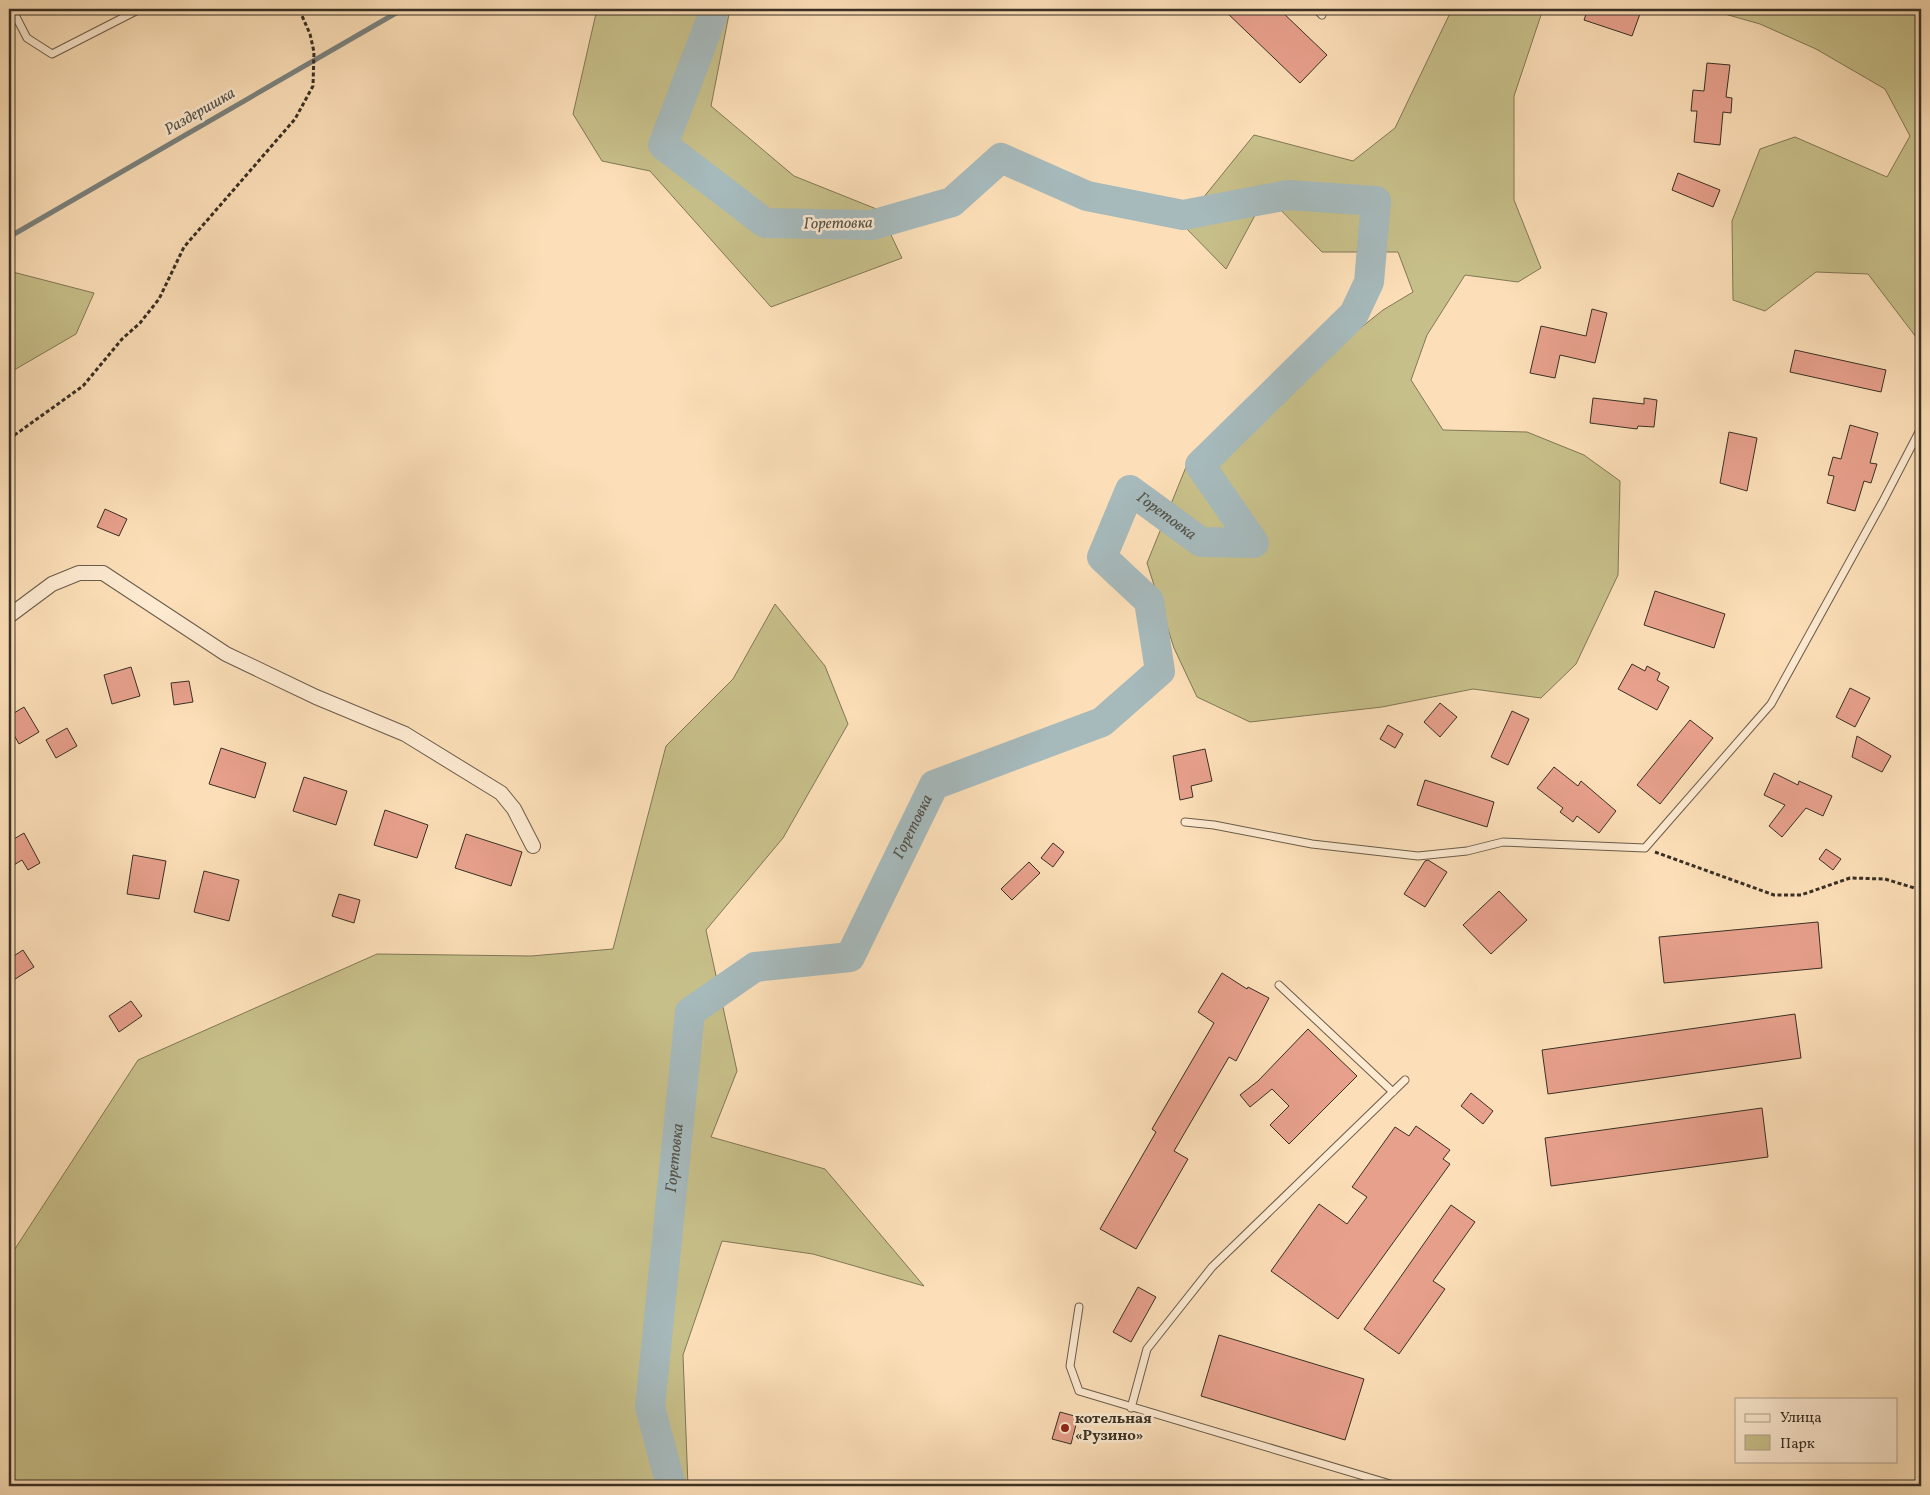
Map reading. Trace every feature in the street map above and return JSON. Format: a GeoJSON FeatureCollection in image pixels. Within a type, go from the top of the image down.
{"type":"FeatureCollection","features":[{"type":"Feature","properties":{"kind":"street"},"geometry":{"type":"LineString","coordinates":[[9,616],[52,584],[79,573],[103,573],[226,654],[316,697],[405,734],[501,793],[514,809],[533,846]]}},
{"type":"Feature","properties":{"kind":"lane"},"geometry":{"type":"LineString","coordinates":[[12,9],[27,38],[52,54],[140,9]]}},
{"type":"Feature","properties":{"kind":"lane"},"geometry":{"type":"LineString","coordinates":[[1316,9],[1322,15]]}},
{"type":"Feature","properties":{"kind":"lane"},"geometry":{"type":"LineString","coordinates":[[1185,822],[1214,825],[1312,844],[1418,856],[1467,851],[1503,842],[1645,848],[1771,704],[1921,428]]}},
{"type":"Feature","properties":{"kind":"lane"},"geometry":{"type":"LineString","coordinates":[[1279,985],[1393,1092]]}},
{"type":"Feature","properties":{"kind":"lane"},"geometry":{"type":"LineString","coordinates":[[1131,1408],[1147,1349],[1212,1266],[1405,1080]]}},
{"type":"Feature","properties":{"kind":"lane"},"geometry":{"type":"LineString","coordinates":[[1079,1307],[1070,1366],[1078,1391],[1397,1486]]}},
{"type":"Feature","properties":{"kind":"path"},"geometry":{"type":"LineString","coordinates":[[9,439],[84,386],[122,339],[140,323],[159,298],[184,247],[295,119],[313,86],[314,52],[310,34],[299,9]]}},
{"type":"Feature","properties":{"kind":"path"},"geometry":{"type":"LineString","coordinates":[[1645,848],[1774,895],[1801,895],[1850,878],[1885,880],[1921,890]]}},
{"type":"Feature","properties":{"kind":"green space"},"geometry":{"type":"Polygon","coordinates":[[[597,9],[730,9],[711,106],[794,176],[879,210],[902,258],[771,307],[650,171],[602,161],[573,114],[597,9]]]}},
{"type":"Feature","properties":{"kind":"green space"},"geometry":{"type":"Polygon","coordinates":[[[1452,9],[1543,9],[1514,96],[1514,200],[1541,268],[1518,282],[1465,275],[1427,335],[1411,380],[1443,430],[1527,432],[1584,455],[1620,481],[1618,575],[1576,664],[1541,698],[1473,689],[1382,707],[1250,722],[1197,697],[1174,648],[1147,563],[1186,467],[1383,310],[1413,292],[1398,252],[1322,252],[1266,195],[1226,269],[1182,224],[1254,135],[1353,161],[1395,128],[1452,9]]]}},
{"type":"Feature","properties":{"kind":"green space"},"geometry":{"type":"Polygon","coordinates":[[[1707,9],[1921,9],[1921,361],[1916,337],[1868,274],[1816,272],[1765,311],[1733,300],[1732,221],[1760,149],[1795,137],[1887,177],[1910,136],[1885,89],[1816,49],[1760,24],[1707,9]]]}},
{"type":"Feature","properties":{"kind":"green space"},"geometry":{"type":"Polygon","coordinates":[[[9,271],[94,293],[76,334],[9,373],[9,271]]]}},
{"type":"Feature","properties":{"kind":"green space"},"geometry":{"type":"Polygon","coordinates":[[[775,604],[825,666],[848,724],[783,838],[706,930],[737,1071],[711,1137],[825,1169],[924,1286],[813,1254],[722,1241],[683,1355],[688,1486],[9,1486],[9,1258],[138,1060],[377,954],[531,956],[613,949],[666,746],[733,679],[775,604]]]}},
{"type":"Feature","properties":{"kind":"building"},"geometry":{"type":"Polygon","coordinates":[[[1223,9],[1279,9],[1327,55],[1300,83],[1223,9]]]}},
{"type":"Feature","properties":{"kind":"building"},"geometry":{"type":"Polygon","coordinates":[[[1588,9],[1634,9],[1641,11],[1632,36],[1584,20],[1588,9]]]}},
{"type":"Feature","properties":{"kind":"building"},"geometry":{"type":"Polygon","coordinates":[[[1707,63],[1730,65],[1726,97],[1732,98],[1731,113],[1723,112],[1720,145],[1694,142],[1697,111],[1691,111],[1693,90],[1704,91],[1707,63]]]}},
{"type":"Feature","properties":{"kind":"building"},"geometry":{"type":"Polygon","coordinates":[[[1678,173],[1720,190],[1713,207],[1672,190],[1678,173]]]}},
{"type":"Feature","properties":{"kind":"building"},"geometry":{"type":"Polygon","coordinates":[[[1592,309],[1607,313],[1595,363],[1560,355],[1555,378],[1530,373],[1541,326],[1586,336],[1592,309]]]}},
{"type":"Feature","properties":{"kind":"building"},"geometry":{"type":"Polygon","coordinates":[[[1795,350],[1886,370],[1881,392],[1790,372],[1795,350]]]}},
{"type":"Feature","properties":{"kind":"building"},"geometry":{"type":"Polygon","coordinates":[[[1593,398],[1644,404],[1644,398],[1657,400],[1654,427],[1638,426],[1637,429],[1590,423],[1593,398]]]}},
{"type":"Feature","properties":{"kind":"building"},"geometry":{"type":"Polygon","coordinates":[[[1850,425],[1878,433],[1870,463],[1877,464],[1871,483],[1864,481],[1855,511],[1827,503],[1834,476],[1828,475],[1833,457],[1841,459],[1850,425]]]}},
{"type":"Feature","properties":{"kind":"building"},"geometry":{"type":"Polygon","coordinates":[[[1729,432],[1757,438],[1747,491],[1720,483],[1729,432]]]}},
{"type":"Feature","properties":{"kind":"building"},"geometry":{"type":"Polygon","coordinates":[[[105,509],[127,519],[119,536],[97,527],[105,509]]]}},
{"type":"Feature","properties":{"kind":"building"},"geometry":{"type":"Polygon","coordinates":[[[1655,591],[1725,614],[1714,648],[1644,625],[1655,591]]]}},
{"type":"Feature","properties":{"kind":"building"},"geometry":{"type":"Polygon","coordinates":[[[1632,664],[1645,671],[1647,666],[1660,673],[1657,680],[1669,687],[1657,710],[1618,689],[1632,664]]]}},
{"type":"Feature","properties":{"kind":"building"},"geometry":{"type":"Polygon","coordinates":[[[131,667],[140,696],[112,704],[104,675],[131,667]]]}},
{"type":"Feature","properties":{"kind":"building"},"geometry":{"type":"Polygon","coordinates":[[[189,681],[193,702],[174,705],[171,683],[189,681]]]}},
{"type":"Feature","properties":{"kind":"building"},"geometry":{"type":"Polygon","coordinates":[[[1850,688],[1870,698],[1855,727],[1836,717],[1850,688]]]}},
{"type":"Feature","properties":{"kind":"building"},"geometry":{"type":"Polygon","coordinates":[[[1440,703],[1457,717],[1440,737],[1424,722],[1440,703]]]}},
{"type":"Feature","properties":{"kind":"building"},"geometry":{"type":"Polygon","coordinates":[[[24,707],[39,732],[19,744],[9,726],[9,716],[24,707]]]}},
{"type":"Feature","properties":{"kind":"building"},"geometry":{"type":"Polygon","coordinates":[[[1512,711],[1529,719],[1508,765],[1491,757],[1512,711]]]}},
{"type":"Feature","properties":{"kind":"building"},"geometry":{"type":"Polygon","coordinates":[[[1690,720],[1713,738],[1660,804],[1637,785],[1690,720]]]}},
{"type":"Feature","properties":{"kind":"building"},"geometry":{"type":"Polygon","coordinates":[[[1388,725],[1403,734],[1395,748],[1380,739],[1388,725]]]}},
{"type":"Feature","properties":{"kind":"building"},"geometry":{"type":"Polygon","coordinates":[[[67,728],[77,746],[56,758],[46,740],[67,728]]]}},
{"type":"Feature","properties":{"kind":"building"},"geometry":{"type":"Polygon","coordinates":[[[1857,736],[1891,756],[1882,772],[1852,757],[1857,736]]]}},
{"type":"Feature","properties":{"kind":"building"},"geometry":{"type":"Polygon","coordinates":[[[221,748],[266,763],[255,798],[209,784],[221,748]]]}},
{"type":"Feature","properties":{"kind":"building"},"geometry":{"type":"Polygon","coordinates":[[[1205,749],[1212,781],[1191,786],[1193,797],[1180,800],[1173,756],[1205,749]]]}},
{"type":"Feature","properties":{"kind":"building"},"geometry":{"type":"Polygon","coordinates":[[[1554,767],[1578,786],[1581,781],[1616,811],[1599,833],[1577,816],[1573,822],[1560,812],[1563,808],[1537,788],[1554,767]]]}},
{"type":"Feature","properties":{"kind":"building"},"geometry":{"type":"Polygon","coordinates":[[[1774,773],[1798,785],[1799,781],[1832,796],[1823,816],[1806,808],[1782,837],[1769,826],[1785,805],[1764,795],[1774,773]]]}},
{"type":"Feature","properties":{"kind":"building"},"geometry":{"type":"Polygon","coordinates":[[[304,777],[347,791],[336,825],[293,811],[304,777]]]}},
{"type":"Feature","properties":{"kind":"building"},"geometry":{"type":"Polygon","coordinates":[[[1425,780],[1494,802],[1487,827],[1417,805],[1425,780]]]}},
{"type":"Feature","properties":{"kind":"building"},"geometry":{"type":"Polygon","coordinates":[[[385,810],[428,825],[417,858],[374,845],[385,810]]]}},
{"type":"Feature","properties":{"kind":"building"},"geometry":{"type":"Polygon","coordinates":[[[24,833],[40,863],[28,870],[22,860],[9,868],[9,842],[24,833]]]}},
{"type":"Feature","properties":{"kind":"building"},"geometry":{"type":"Polygon","coordinates":[[[466,834],[522,852],[511,886],[455,868],[466,834]]]}},
{"type":"Feature","properties":{"kind":"building"},"geometry":{"type":"Polygon","coordinates":[[[1053,843],[1064,852],[1053,867],[1041,858],[1053,843]]]}},
{"type":"Feature","properties":{"kind":"building"},"geometry":{"type":"Polygon","coordinates":[[[1826,849],[1841,859],[1833,870],[1819,859],[1826,849]]]}},
{"type":"Feature","properties":{"kind":"building"},"geometry":{"type":"Polygon","coordinates":[[[133,855],[166,861],[159,899],[127,894],[133,855]]]}},
{"type":"Feature","properties":{"kind":"building"},"geometry":{"type":"Polygon","coordinates":[[[1428,860],[1447,872],[1425,907],[1404,894],[1425,861],[1428,860]]]}},
{"type":"Feature","properties":{"kind":"building"},"geometry":{"type":"Polygon","coordinates":[[[1029,862],[1040,873],[1012,900],[1001,889],[1029,862]]]}},
{"type":"Feature","properties":{"kind":"building"},"geometry":{"type":"Polygon","coordinates":[[[204,871],[239,880],[229,921],[194,912],[204,871]]]}},
{"type":"Feature","properties":{"kind":"building"},"geometry":{"type":"Polygon","coordinates":[[[1499,891],[1527,920],[1491,954],[1463,925],[1499,891]]]}},
{"type":"Feature","properties":{"kind":"building"},"geometry":{"type":"Polygon","coordinates":[[[339,894],[360,900],[354,923],[332,916],[339,894]]]}},
{"type":"Feature","properties":{"kind":"building"},"geometry":{"type":"Polygon","coordinates":[[[1818,922],[1822,968],[1664,983],[1659,937],[1818,922]]]}},
{"type":"Feature","properties":{"kind":"building"},"geometry":{"type":"Polygon","coordinates":[[[23,950],[34,967],[9,983],[9,959],[23,950]]]}},
{"type":"Feature","properties":{"kind":"building"},"geometry":{"type":"Polygon","coordinates":[[[1222,973],[1247,989],[1248,987],[1269,998],[1236,1061],[1229,1057],[1174,1151],[1188,1159],[1136,1249],[1100,1229],[1156,1132],[1152,1129],[1214,1023],[1198,1012],[1222,973]]]}},
{"type":"Feature","properties":{"kind":"building"},"geometry":{"type":"Polygon","coordinates":[[[131,1001],[142,1016],[119,1032],[109,1016],[131,1001]]]}},
{"type":"Feature","properties":{"kind":"building"},"geometry":{"type":"Polygon","coordinates":[[[1795,1014],[1801,1058],[1548,1094],[1542,1050],[1795,1014]]]}},
{"type":"Feature","properties":{"kind":"building"},"geometry":{"type":"Polygon","coordinates":[[[1308,1029],[1357,1076],[1289,1144],[1270,1125],[1289,1106],[1272,1089],[1250,1107],[1240,1095],[1258,1081],[1308,1029]]]}},
{"type":"Feature","properties":{"kind":"building"},"geometry":{"type":"Polygon","coordinates":[[[1471,1093],[1493,1111],[1483,1124],[1461,1106],[1471,1093]]]}},
{"type":"Feature","properties":{"kind":"building"},"geometry":{"type":"Polygon","coordinates":[[[1762,1108],[1768,1157],[1551,1186],[1545,1138],[1762,1108]]]}},
{"type":"Feature","properties":{"kind":"building"},"geometry":{"type":"Polygon","coordinates":[[[1416,1126],[1450,1150],[1443,1159],[1450,1164],[1338,1319],[1271,1271],[1319,1204],[1347,1224],[1367,1197],[1352,1187],[1395,1127],[1409,1136],[1416,1126]]]}},
{"type":"Feature","properties":{"kind":"building"},"geometry":{"type":"Polygon","coordinates":[[[1451,1205],[1475,1222],[1433,1281],[1445,1289],[1399,1354],[1364,1329],[1451,1205]]]}},
{"type":"Feature","properties":{"kind":"building"},"geometry":{"type":"Polygon","coordinates":[[[1138,1287],[1156,1297],[1131,1342],[1113,1332],[1138,1287]]]}},
{"type":"Feature","properties":{"kind":"building"},"geometry":{"type":"Polygon","coordinates":[[[1219,1335],[1364,1379],[1345,1440],[1201,1396],[1219,1335]]]}},
{"type":"Feature","properties":{"kind":"building","name":"котельная «Рузино»"},"geometry":{"type":"Polygon","coordinates":[[[1060,1412],[1078,1417],[1071,1444],[1052,1439],[1060,1412]]]}},
{"type":"Feature","properties":{"kind":"waterway","name":"Раздеришка"},"geometry":{"type":"LineString","coordinates":[[9,237],[403,9]]}},
{"type":"Feature","properties":{"kind":"waterway","name":"Горетовка"},"geometry":{"type":"LineString","coordinates":[[671,1486],[650,1407],[690,1012],[755,967],[850,957],[934,785],[1102,722],[1160,671],[1149,601],[1102,557],[1130,490],[1201,542],[1254,543],[1200,465],[1354,314],[1369,282],[1376,201],[1288,195],[1183,215],[1087,196],[1001,158],[952,202],[872,225],[765,223],[663,145],[712,17],[710,9]]}},
{"type":"Feature","properties":{"kind":"place","name":"котельная «Рузино»"},"geometry":{"type":"Point","coordinates":[1065,1428]}}]}
